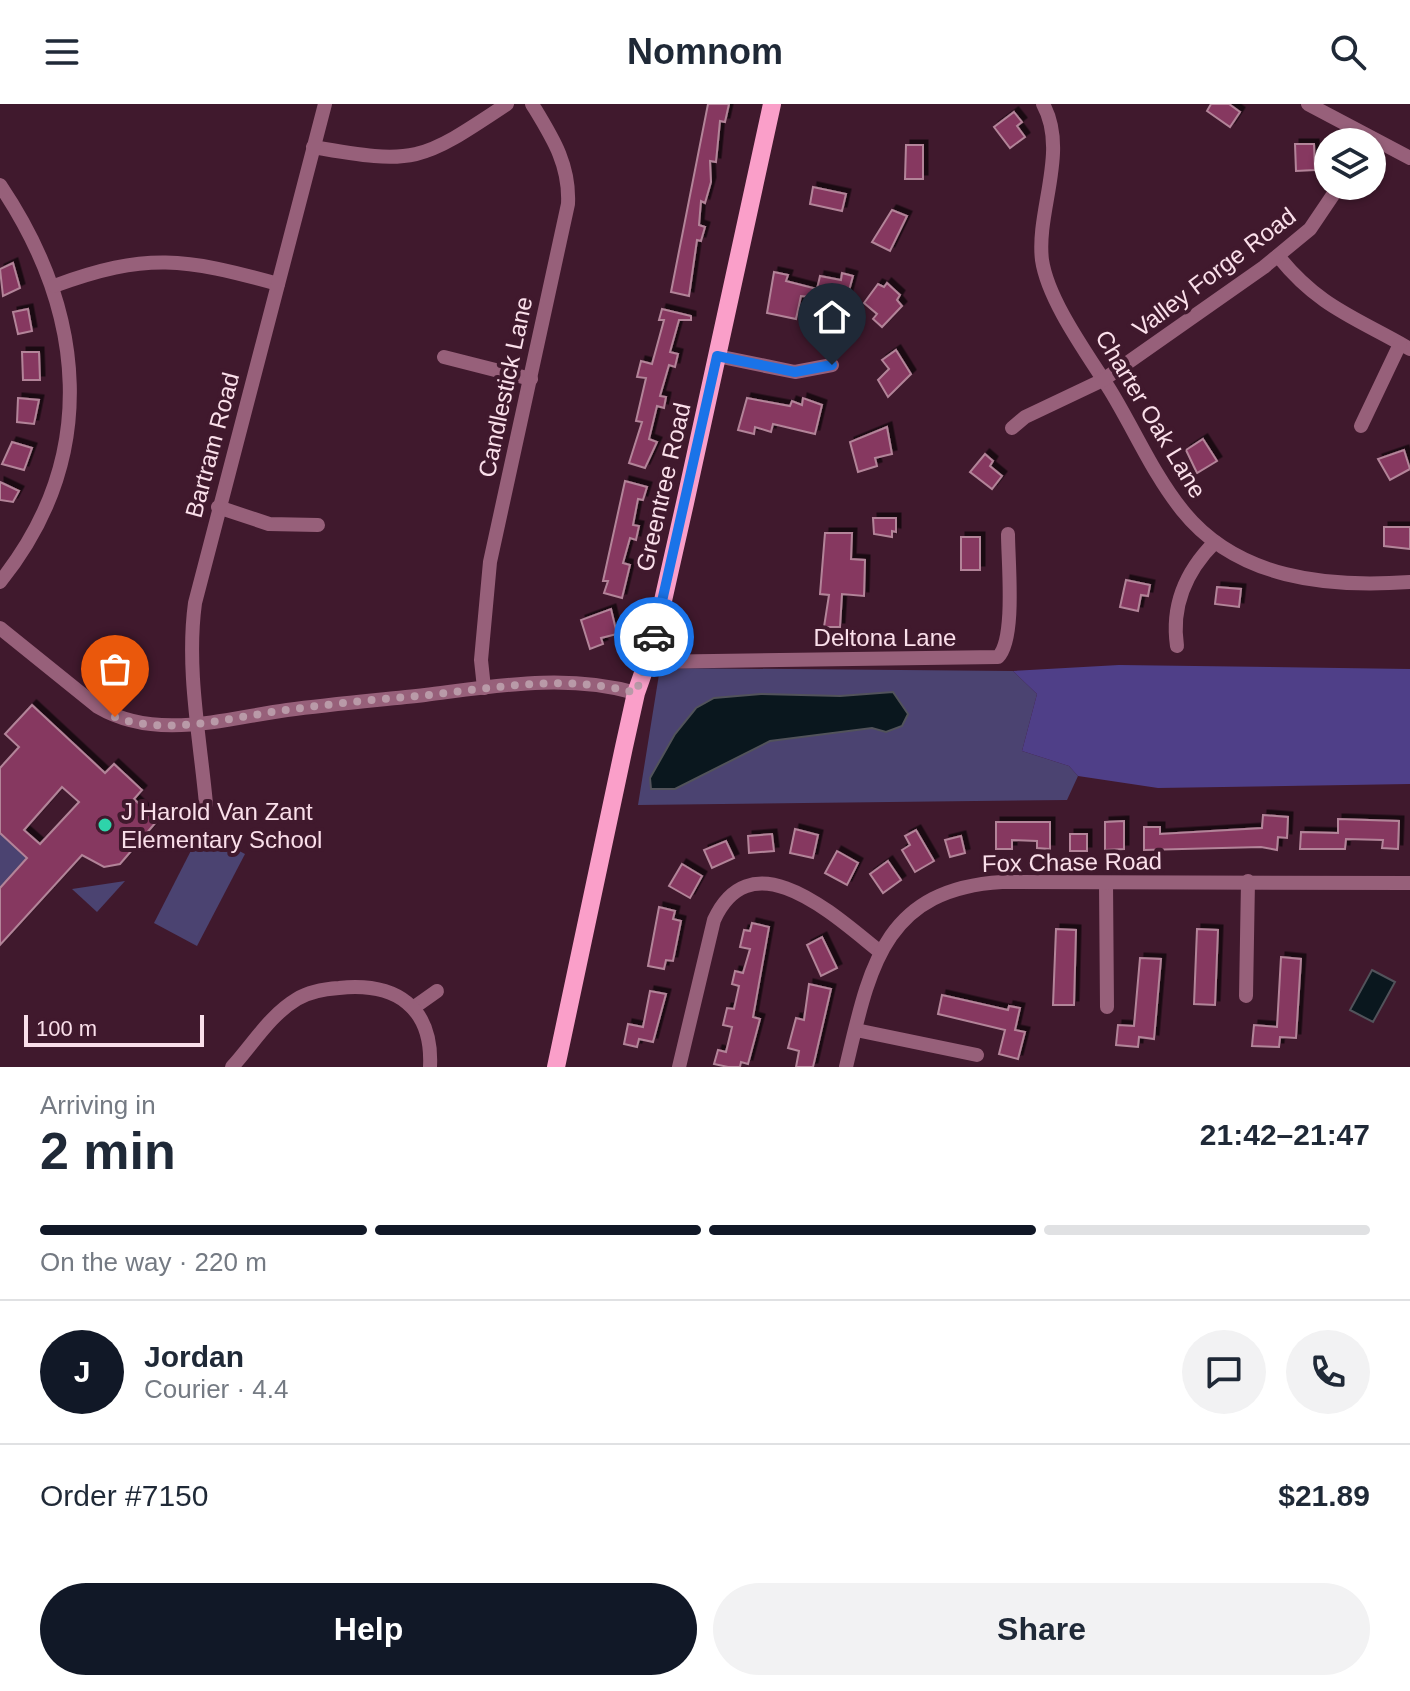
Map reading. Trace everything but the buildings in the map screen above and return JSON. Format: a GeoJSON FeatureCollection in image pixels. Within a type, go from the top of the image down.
{"type":"FeatureCollection","features":[{"type":"Feature","properties":{"kind":"main road","name":"Greentree Road"},"geometry":{"type":"LineString","coordinates":[[556,1067],[636,693],[653,645],[772,104]]}},
{"type":"Feature","properties":{"kind":"street","name":"Bartram Road"},"geometry":{"type":"LineString","coordinates":[[206,804],[192,626],[199,579],[239,442],[325,104]]}},
{"type":"Feature","properties":{"kind":"street"},"geometry":{"type":"LineString","coordinates":[[313,147],[389,159],[419,156],[507,104]]}},
{"type":"Feature","properties":{"kind":"street","name":"Candlestick Lane"},"geometry":{"type":"LineString","coordinates":[[484,688],[481,660],[490,562],[569,187],[563,157],[532,104]]}},
{"type":"Feature","properties":{"kind":"street","name":"Charter Oak Lane"},"geometry":{"type":"LineString","coordinates":[[1043,104],[1050,123],[1052,154],[1043,263],[1059,303],[1172,497],[1215,542],[1250,562],[1280,574],[1329,581],[1410,582]]}},
{"type":"Feature","properties":{"kind":"street"},"geometry":{"type":"LineString","coordinates":[[1308,104],[1346,128]]}},
{"type":"Feature","properties":{"kind":"street"},"geometry":{"type":"LineString","coordinates":[[1386,148],[1410,158]]}},
{"type":"Feature","properties":{"kind":"street"},"geometry":{"type":"LineString","coordinates":[[0,185],[33,241],[54,286],[70,358],[71,411],[47,500],[23,550],[0,582]]}},
{"type":"Feature","properties":{"kind":"street","name":"Valley Forge Road"},"geometry":{"type":"LineString","coordinates":[[1012,428],[1025,417],[1103,380],[1278,256],[1319,218],[1330,200]]}},
{"type":"Feature","properties":{"kind":"street"},"geometry":{"type":"LineString","coordinates":[[1278,256],[1301,284],[1320,300],[1405,346],[1361,426]]}},
{"type":"Feature","properties":{"kind":"street"},"geometry":{"type":"LineString","coordinates":[[54,286],[111,266],[161,260],[210,266],[278,284]]}},
{"type":"Feature","properties":{"kind":"street"},"geometry":{"type":"LineString","coordinates":[[717,356],[795,372],[832,365]]}},
{"type":"Feature","properties":{"kind":"street"},"geometry":{"type":"LineString","coordinates":[[444,357],[531,379]]}},
{"type":"Feature","properties":{"kind":"street"},"geometry":{"type":"LineString","coordinates":[[218,507],[269,524],[318,525]]}},
{"type":"Feature","properties":{"kind":"street","name":"Deltona Lane"},"geometry":{"type":"LineString","coordinates":[[645,662],[998,657],[1004,650],[1008,632],[1008,534]]}},
{"type":"Feature","properties":{"kind":"street"},"geometry":{"type":"LineString","coordinates":[[1177,646],[1175,629],[1185,579],[1215,542]]}},
{"type":"Feature","properties":{"kind":"street"},"geometry":{"type":"LineString","coordinates":[[0,628],[81,695],[115,717],[150,726],[562,682],[636,693]]}},
{"type":"Feature","properties":{"kind":"street"},"geometry":{"type":"LineString","coordinates":[[1246,996],[1248,881]]}},
{"type":"Feature","properties":{"kind":"street","name":"Fox Chase Road"},"geometry":{"type":"LineString","coordinates":[[846,1067],[871,968],[879,951],[913,913],[964,887],[1002,882],[1410,883]]}},
{"type":"Feature","properties":{"kind":"street"},"geometry":{"type":"LineString","coordinates":[[679,1067],[714,920],[720,908],[737,890],[760,883],[784,886],[821,907],[879,951]]}},
{"type":"Feature","properties":{"kind":"street"},"geometry":{"type":"LineString","coordinates":[[1106,883],[1107,1007]]}},
{"type":"Feature","properties":{"kind":"street"},"geometry":{"type":"LineString","coordinates":[[232,1067],[284,1009],[314,991],[369,987],[387,990],[413,1008],[425,1023],[430,1067]]}},
{"type":"Feature","properties":{"kind":"street"},"geometry":{"type":"LineString","coordinates":[[413,1008],[437,991]]}},
{"type":"Feature","properties":{"kind":"street"},"geometry":{"type":"LineString","coordinates":[[856,1030],[977,1055]]}},
{"type":"Feature","properties":{"kind":"shaded area"},"geometry":{"type":"Polygon","coordinates":[[[1119,665],[1410,669],[1410,784],[1158,788],[1078,776],[1069,766],[1022,751],[1037,694],[1013,671],[1119,665]]]}},
{"type":"Feature","properties":{"kind":"shaded area"},"geometry":{"type":"Polygon","coordinates":[[[660,668],[1013,671],[1037,694],[1022,751],[1069,766],[1078,776],[1067,800],[638,805],[660,668]]]}},
{"type":"Feature","properties":{"kind":"shaded area"},"geometry":{"type":"Polygon","coordinates":[[[893,692],[908,714],[902,726],[886,732],[872,728],[770,741],[675,789],[651,789],[650,778],[675,734],[696,708],[714,698],[761,694],[840,696],[893,692]]]}},
{"type":"Feature","properties":{"kind":"shaded area"},"geometry":{"type":"Polygon","coordinates":[[[201,831],[245,854],[197,946],[154,923],[201,831]]]}},
{"type":"Feature","properties":{"kind":"shaded area"},"geometry":{"type":"Polygon","coordinates":[[[0,833],[27,858],[0,888],[0,833]]]}},
{"type":"Feature","properties":{"kind":"shaded area"},"geometry":{"type":"Polygon","coordinates":[[[125,881],[97,912],[72,889],[125,881]]]}},
{"type":"Feature","properties":{"kind":"shaded area"},"geometry":{"type":"Polygon","coordinates":[[[1372,970],[1395,982],[1373,1022],[1350,1010],[1372,970]]]}},
{"type":"Feature","properties":{"kind":"way so far"},"geometry":{"type":"LineString","coordinates":[[115,717],[150,726],[184,725],[351,702],[543,682],[593,684],[636,693],[654,637]]}},
{"type":"Feature","properties":{"kind":"place","name":"J Harold Van Zant Elementary School"},"geometry":{"type":"Point","coordinates":[105,825]}},
{"type":"Feature","properties":{"kind":"route"},"geometry":{"type":"LineString","coordinates":[[654,637],[717,356],[795,372],[832,365]]}}]}
